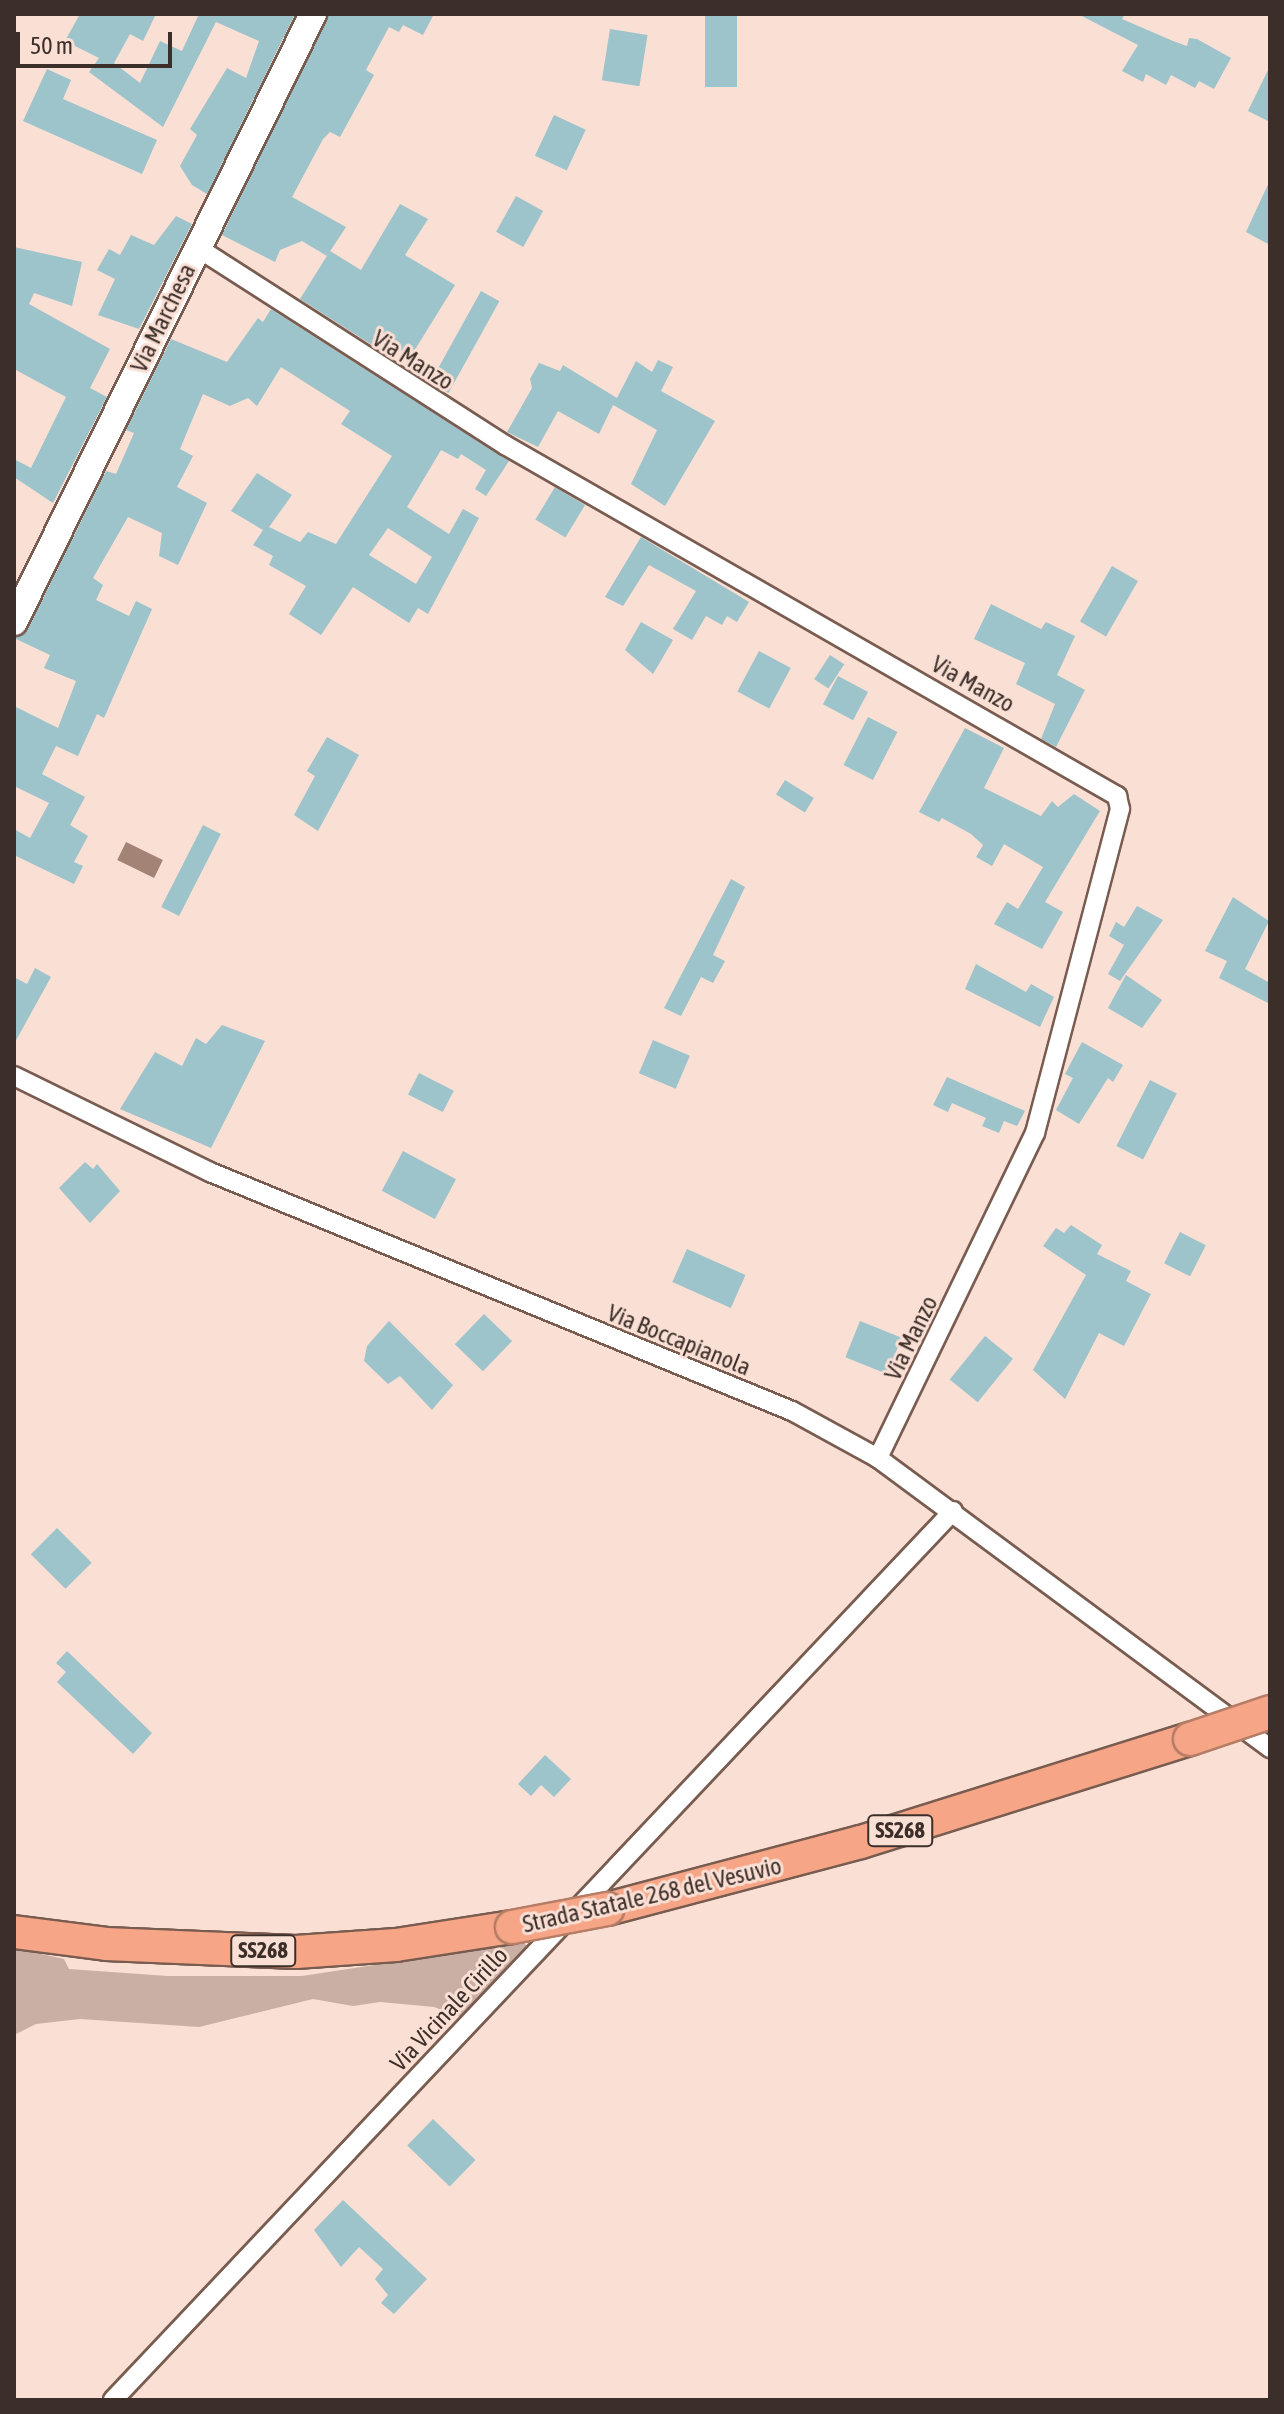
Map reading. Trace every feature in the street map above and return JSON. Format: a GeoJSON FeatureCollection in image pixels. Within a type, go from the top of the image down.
{"type":"FeatureCollection","features":[{"type":"Feature","properties":{"kind":"highway","name":"Strada Statale 268 del Vesuvio"},"geometry":{"type":"LineString","coordinates":[[14,1932],[106,1944],[296,1952],[396,1945],[512,1927],[607,1909],[861,1842],[1270,1712]]}},
{"type":"Feature","properties":{"kind":"street","name":"Via Marchesa"},"geometry":{"type":"LineString","coordinates":[[14,622],[313,14]]}},
{"type":"Feature","properties":{"kind":"street","name":"Via Manzo"},"geometry":{"type":"LineString","coordinates":[[198,248],[505,445],[1117,796],[1120,809],[1035,1133],[878,1458]]}},
{"type":"Feature","properties":{"kind":"street","name":"Via Boccapianola"},"geometry":{"type":"LineString","coordinates":[[14,1076],[210,1172],[792,1411],[878,1458],[1270,1748]]}},
{"type":"Feature","properties":{"kind":"street","name":"Via Vicinale Cirillo"},"geometry":{"type":"LineString","coordinates":[[113,2400],[953,1511]]}},
{"type":"Feature","properties":{"kind":"shaded area"},"geometry":{"type":"Polygon","coordinates":[[[126,842],[163,860],[154,878],[117,860],[126,842]]]}},
{"type":"Feature","properties":{"kind":"shaded area"},"geometry":{"type":"Polygon","coordinates":[[[524,1942],[527,1947],[460,2017],[434,2007],[380,2002],[353,2006],[313,1999],[199,2027],[80,2019],[36,2024],[14,2035],[14,1948],[64,1959],[69,1969],[168,1976],[302,1976],[524,1942]]]}},
{"type":"Feature","properties":{"kind":"building"},"geometry":{"type":"Polygon","coordinates":[[[80,14],[156,14],[143,41],[130,34],[114,63],[140,83],[160,41],[182,51],[199,14],[295,14],[207,194],[192,185],[180,166],[197,135],[190,129],[227,68],[246,78],[259,41],[216,22],[163,127],[89,72],[99,58],[65,41],[80,14]]]}},
{"type":"Feature","properties":{"kind":"building"},"geometry":{"type":"Polygon","coordinates":[[[329,14],[434,14],[423,35],[403,25],[399,32],[389,27],[366,70],[374,75],[340,137],[330,132],[323,139],[292,197],[346,227],[327,256],[302,241],[280,250],[275,262],[222,235],[329,14]]]}},
{"type":"Feature","properties":{"kind":"building"},"geometry":{"type":"Polygon","coordinates":[[[705,14],[737,14],[737,87],[705,87],[705,14]]]}},
{"type":"Feature","properties":{"kind":"building"},"geometry":{"type":"Polygon","coordinates":[[[1078,14],[1125,14],[1122,19],[1173,41],[1187,46],[1189,38],[1197,39],[1231,58],[1214,89],[1199,81],[1195,88],[1171,75],[1166,85],[1146,74],[1143,82],[1122,71],[1138,45],[1078,14]]]}},
{"type":"Feature","properties":{"kind":"building"},"geometry":{"type":"Polygon","coordinates":[[[610,29],[648,35],[639,86],[602,80],[610,29]]]}},
{"type":"Feature","properties":{"kind":"building"},"geometry":{"type":"Polygon","coordinates":[[[1270,66],[1270,122],[1248,111],[1270,66]]]}},
{"type":"Feature","properties":{"kind":"building"},"geometry":{"type":"Polygon","coordinates":[[[47,69],[71,80],[63,99],[157,140],[142,174],[23,121],[47,69]]]}},
{"type":"Feature","properties":{"kind":"building"},"geometry":{"type":"Polygon","coordinates":[[[554,115],[586,130],[567,171],[535,156],[554,115]]]}},
{"type":"Feature","properties":{"kind":"building"},"geometry":{"type":"Polygon","coordinates":[[[1270,180],[1270,245],[1246,232],[1270,180]]]}},
{"type":"Feature","properties":{"kind":"building"},"geometry":{"type":"Polygon","coordinates":[[[516,196],[543,211],[523,247],[496,232],[516,196]]]}},
{"type":"Feature","properties":{"kind":"building"},"geometry":{"type":"Polygon","coordinates":[[[400,204],[428,219],[405,255],[455,285],[411,356],[389,343],[383,352],[300,299],[330,251],[361,270],[400,204]]]}},
{"type":"Feature","properties":{"kind":"building"},"geometry":{"type":"Polygon","coordinates":[[[176,216],[192,224],[139,329],[98,315],[115,279],[97,270],[109,249],[120,255],[131,235],[154,245],[176,216]]]}},
{"type":"Feature","properties":{"kind":"building"},"geometry":{"type":"Polygon","coordinates":[[[14,247],[82,262],[72,306],[34,293],[29,304],[110,349],[90,388],[107,397],[53,503],[14,477],[14,459],[31,468],[66,397],[14,369],[14,247]]]}},
{"type":"Feature","properties":{"kind":"building"},"geometry":{"type":"Polygon","coordinates":[[[481,291],[499,301],[448,393],[430,383],[481,291]]]}},
{"type":"Feature","properties":{"kind":"building"},"geometry":{"type":"Polygon","coordinates":[[[271,309],[509,461],[486,496],[475,489],[486,470],[461,454],[458,459],[441,450],[407,507],[449,534],[463,509],[479,518],[428,614],[418,608],[409,623],[353,587],[321,635],[289,614],[306,586],[269,565],[273,556],[253,545],[263,530],[231,511],[257,473],[292,495],[269,527],[300,542],[308,532],[336,544],[392,456],[341,424],[350,411],[281,367],[257,406],[248,398],[230,406],[203,394],[180,449],[193,456],[177,487],[207,503],[178,565],[159,556],[162,533],[128,517],[93,578],[103,585],[96,600],[129,616],[136,601],[152,609],[104,718],[97,714],[78,756],[56,746],[42,774],[85,797],[70,825],[88,836],[74,862],[83,866],[74,884],[14,855],[14,829],[30,838],[49,803],[14,786],[14,706],[58,728],[76,681],[44,668],[50,655],[14,638],[28,629],[106,471],[116,474],[134,433],[126,430],[171,339],[227,362],[258,318],[263,322],[271,309]],[[388,528],[369,555],[416,584],[432,557],[388,528]]]}},
{"type":"Feature","properties":{"kind":"building"},"geometry":{"type":"Polygon","coordinates":[[[658,360],[673,367],[661,391],[715,421],[665,506],[631,484],[657,430],[613,405],[599,434],[558,411],[538,447],[507,432],[532,388],[530,379],[539,363],[560,371],[563,365],[617,398],[636,361],[652,372],[658,360]]]}},
{"type":"Feature","properties":{"kind":"building"},"geometry":{"type":"Polygon","coordinates":[[[555,487],[585,505],[565,538],[535,520],[555,487]]]}},
{"type":"Feature","properties":{"kind":"building"},"geometry":{"type":"Polygon","coordinates":[[[641,537],[749,602],[737,622],[727,616],[722,625],[706,616],[692,640],[673,629],[696,591],[649,565],[623,606],[605,597],[641,537]]]}},
{"type":"Feature","properties":{"kind":"building"},"geometry":{"type":"Polygon","coordinates":[[[1112,566],[1138,581],[1106,636],[1080,621],[1112,566]]]}},
{"type":"Feature","properties":{"kind":"building"},"geometry":{"type":"Polygon","coordinates":[[[991,604],[1041,629],[1046,622],[1075,636],[1057,675],[1085,690],[1056,747],[1041,739],[1055,704],[1016,684],[1025,663],[974,639],[991,604]]]}},
{"type":"Feature","properties":{"kind":"building"},"geometry":{"type":"Polygon","coordinates":[[[641,622],[673,640],[653,674],[625,650],[641,622]]]}},
{"type":"Feature","properties":{"kind":"building"},"geometry":{"type":"Polygon","coordinates":[[[759,651],[791,668],[769,709],[737,692],[759,651]]]}},
{"type":"Feature","properties":{"kind":"building"},"geometry":{"type":"Polygon","coordinates":[[[830,655],[844,664],[828,689],[814,679],[830,655]]]}},
{"type":"Feature","properties":{"kind":"building"},"geometry":{"type":"Polygon","coordinates":[[[838,676],[868,692],[853,720],[823,704],[838,676]]]}},
{"type":"Feature","properties":{"kind":"building"},"geometry":{"type":"Polygon","coordinates":[[[868,717],[897,732],[873,780],[843,765],[868,717]]]}},
{"type":"Feature","properties":{"kind":"building"},"geometry":{"type":"Polygon","coordinates":[[[965,728],[1004,748],[984,788],[1041,816],[1052,801],[1058,807],[1074,794],[1100,811],[1045,902],[1063,912],[1042,949],[994,924],[1007,902],[1018,909],[1043,867],[1004,844],[992,866],[976,857],[983,845],[971,834],[942,818],[939,822],[919,812],[965,728]]]}},
{"type":"Feature","properties":{"kind":"building"},"geometry":{"type":"Polygon","coordinates":[[[327,737],[359,755],[318,831],[294,815],[315,776],[307,771],[327,737]]]}},
{"type":"Feature","properties":{"kind":"building"},"geometry":{"type":"Polygon","coordinates":[[[785,780],[814,798],[805,812],[776,794],[785,780]]]}},
{"type":"Feature","properties":{"kind":"building"},"geometry":{"type":"Polygon","coordinates":[[[203,825],[221,834],[179,916],[161,907],[203,825]]]}},
{"type":"Feature","properties":{"kind":"building"},"geometry":{"type":"Polygon","coordinates":[[[731,879],[745,887],[713,955],[725,961],[713,983],[701,977],[681,1016],[664,1008],[731,879]]]}},
{"type":"Feature","properties":{"kind":"building"},"geometry":{"type":"Polygon","coordinates":[[[1233,897],[1269,921],[1245,969],[1270,983],[1270,1004],[1219,978],[1227,961],[1205,951],[1233,897]]]}},
{"type":"Feature","properties":{"kind":"building"},"geometry":{"type":"Polygon","coordinates":[[[1137,906],[1163,920],[1120,981],[1108,974],[1124,945],[1109,936],[1116,922],[1124,927],[1137,906]]]}},
{"type":"Feature","properties":{"kind":"building"},"geometry":{"type":"Polygon","coordinates":[[[976,964],[1026,992],[1031,984],[1054,997],[1040,1027],[965,989],[976,964]]]}},
{"type":"Feature","properties":{"kind":"building"},"geometry":{"type":"Polygon","coordinates":[[[35,968],[51,977],[14,1044],[14,977],[27,984],[35,968]]]}},
{"type":"Feature","properties":{"kind":"building"},"geometry":{"type":"Polygon","coordinates":[[[1126,975],[1162,1000],[1142,1028],[1108,1008],[1126,975]]]}},
{"type":"Feature","properties":{"kind":"building"},"geometry":{"type":"Polygon","coordinates":[[[222,1025],[265,1041],[211,1148],[120,1109],[155,1052],[182,1066],[196,1038],[206,1044],[222,1025]]]}},
{"type":"Feature","properties":{"kind":"building"},"geometry":{"type":"Polygon","coordinates":[[[653,1040],[690,1056],[676,1089],[639,1073],[653,1040]]]}},
{"type":"Feature","properties":{"kind":"building"},"geometry":{"type":"Polygon","coordinates":[[[1082,1042],[1123,1065],[1113,1082],[1108,1078],[1079,1124],[1056,1110],[1073,1078],[1065,1074],[1082,1042]]]}},
{"type":"Feature","properties":{"kind":"building"},"geometry":{"type":"Polygon","coordinates":[[[419,1073],[454,1091],[443,1112],[408,1094],[419,1073]]]}},
{"type":"Feature","properties":{"kind":"building"},"geometry":{"type":"Polygon","coordinates":[[[947,1077],[1025,1111],[1017,1126],[1004,1121],[999,1133],[982,1126],[986,1118],[952,1103],[948,1112],[933,1105],[947,1077]]]}},
{"type":"Feature","properties":{"kind":"building"},"geometry":{"type":"Polygon","coordinates":[[[1150,1080],[1177,1094],[1143,1160],[1116,1146],[1150,1080]]]}},
{"type":"Feature","properties":{"kind":"building"},"geometry":{"type":"Polygon","coordinates":[[[403,1151],[456,1179],[435,1219],[382,1191],[403,1151]]]}},
{"type":"Feature","properties":{"kind":"building"},"geometry":{"type":"Polygon","coordinates":[[[85,1162],[93,1169],[97,1164],[120,1191],[90,1223],[59,1188],[85,1162]]]}},
{"type":"Feature","properties":{"kind":"building"},"geometry":{"type":"Polygon","coordinates":[[[1071,1225],[1102,1245],[1097,1254],[1131,1271],[1126,1281],[1151,1294],[1124,1346],[1099,1333],[1065,1399],[1033,1370],[1086,1275],[1043,1246],[1056,1228],[1064,1233],[1071,1225]]]}},
{"type":"Feature","properties":{"kind":"building"},"geometry":{"type":"Polygon","coordinates":[[[1180,1232],[1206,1245],[1190,1276],[1164,1263],[1180,1232]]]}},
{"type":"Feature","properties":{"kind":"building"},"geometry":{"type":"Polygon","coordinates":[[[687,1249],[745,1275],[731,1308],[672,1282],[687,1249]]]}},
{"type":"Feature","properties":{"kind":"building"},"geometry":{"type":"Polygon","coordinates":[[[484,1314],[512,1341],[483,1371],[455,1344],[484,1314]]]}},
{"type":"Feature","properties":{"kind":"building"},"geometry":{"type":"Polygon","coordinates":[[[389,1321],[453,1385],[432,1410],[400,1376],[388,1384],[364,1361],[367,1346],[389,1321]]]}},
{"type":"Feature","properties":{"kind":"building"},"geometry":{"type":"Polygon","coordinates":[[[860,1321],[902,1338],[887,1374],[845,1357],[860,1321]]]}},
{"type":"Feature","properties":{"kind":"building"},"geometry":{"type":"Polygon","coordinates":[[[985,1336],[1013,1359],[978,1402],[950,1380],[985,1336]]]}},
{"type":"Feature","properties":{"kind":"building"},"geometry":{"type":"Polygon","coordinates":[[[57,1528],[92,1563],[65,1589],[31,1554],[57,1528]]]}},
{"type":"Feature","properties":{"kind":"building"},"geometry":{"type":"Polygon","coordinates":[[[67,1651],[152,1733],[133,1754],[57,1682],[66,1672],[56,1663],[67,1651]]]}},
{"type":"Feature","properties":{"kind":"building"},"geometry":{"type":"Polygon","coordinates":[[[545,1755],[571,1779],[554,1797],[541,1785],[531,1796],[518,1784],[545,1755]]]}},
{"type":"Feature","properties":{"kind":"building"},"geometry":{"type":"Polygon","coordinates":[[[433,2119],[475,2160],[450,2187],[407,2146],[433,2119]]]}},
{"type":"Feature","properties":{"kind":"building"},"geometry":{"type":"Polygon","coordinates":[[[343,2200],[427,2279],[394,2314],[381,2303],[388,2295],[375,2279],[383,2269],[359,2247],[341,2267],[314,2230],[343,2200]]]}}]}
